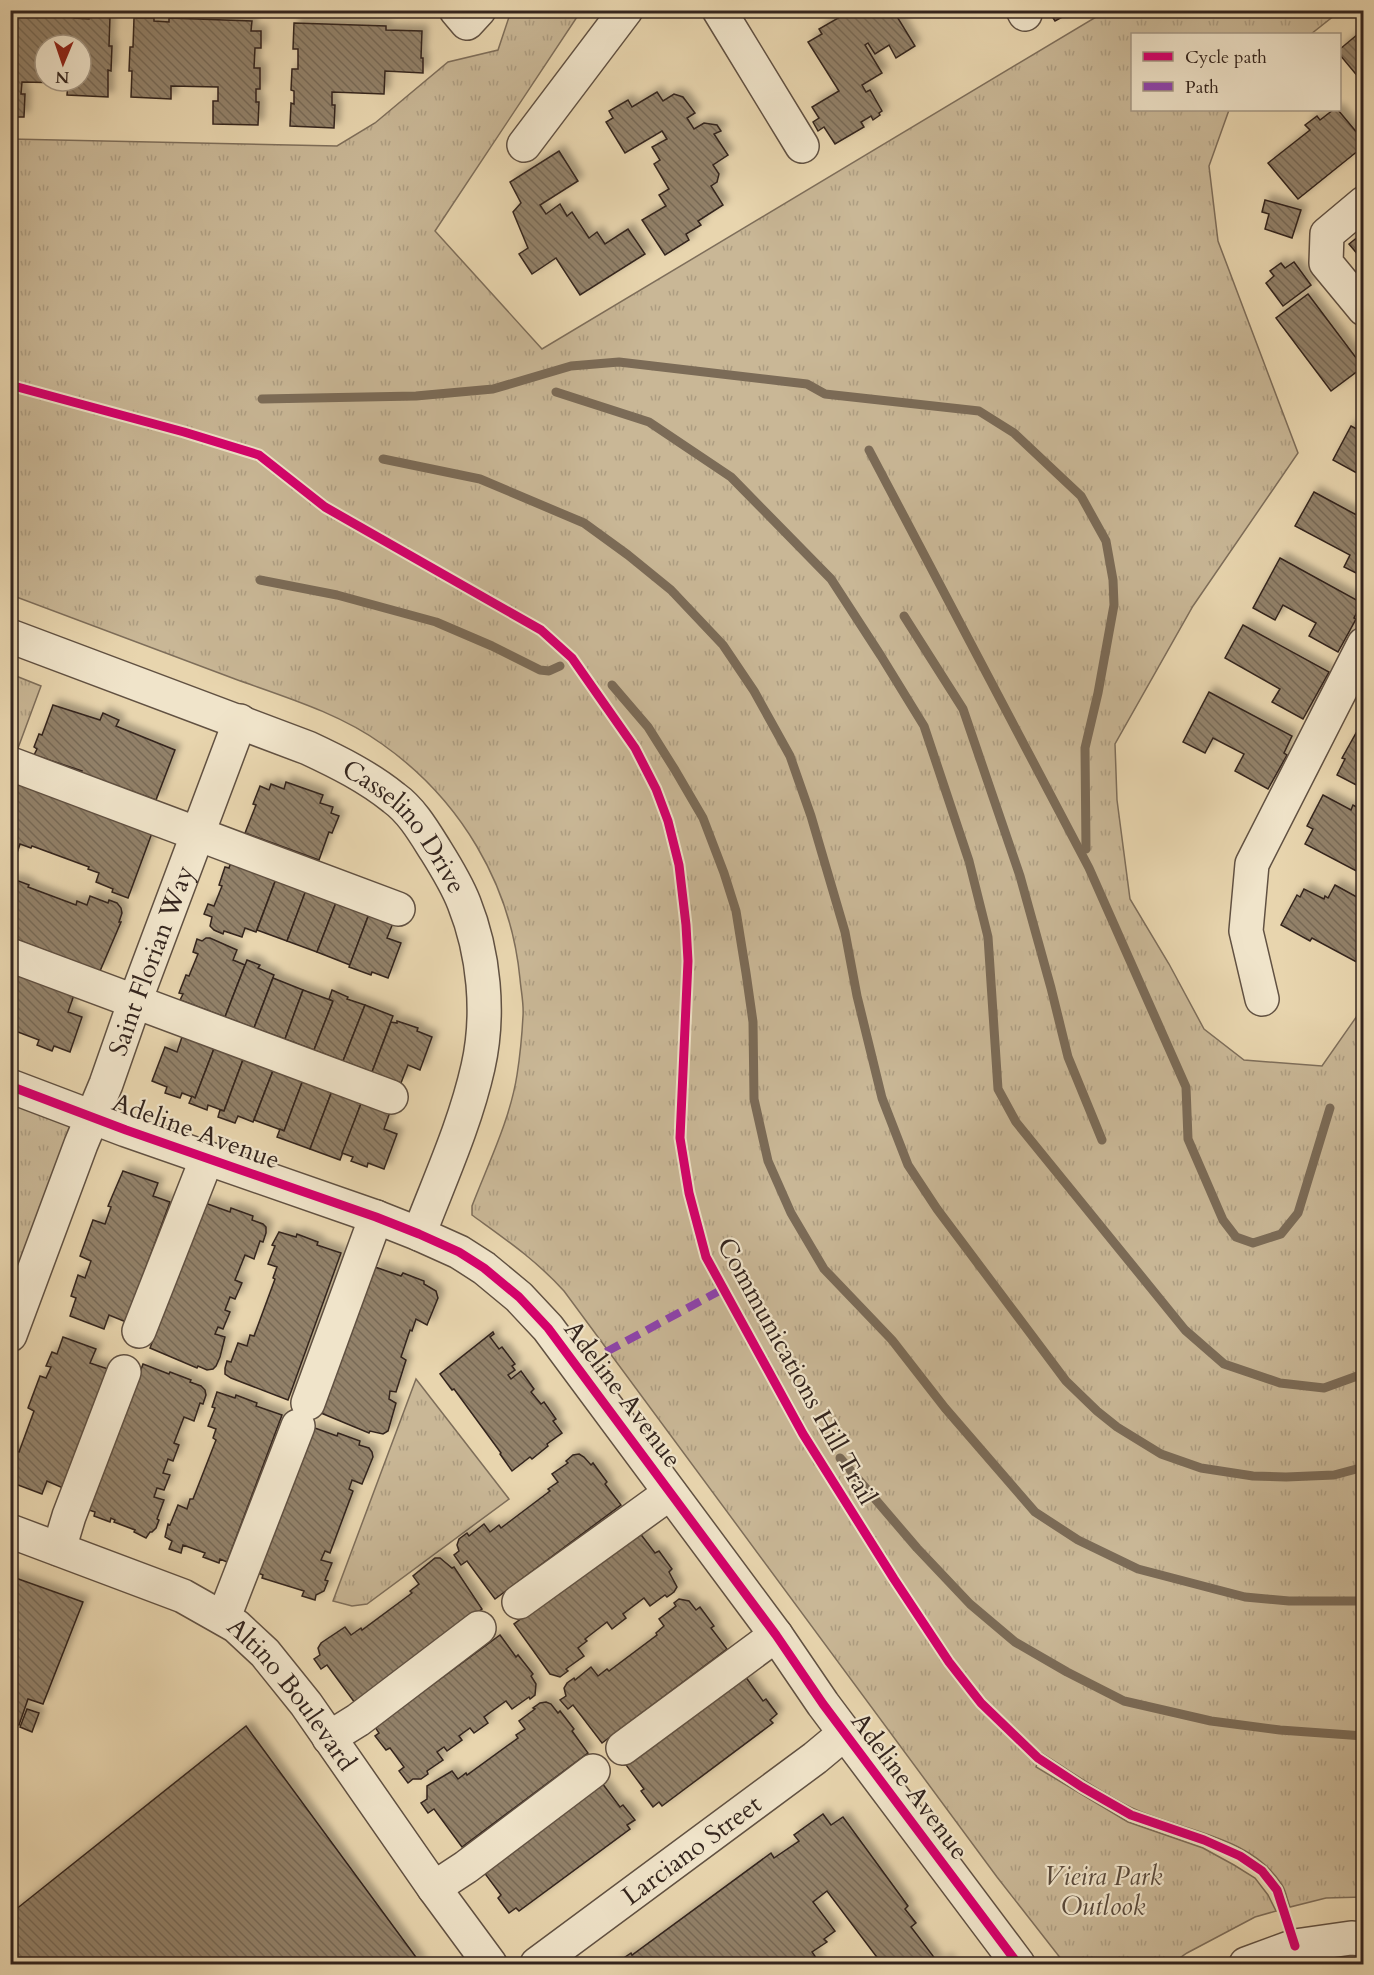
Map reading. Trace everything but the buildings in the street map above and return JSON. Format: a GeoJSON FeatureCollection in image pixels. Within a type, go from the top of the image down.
{"type":"FeatureCollection","features":[{"type":"Feature","properties":{"kind":"street"},"geometry":{"type":"LineString","coordinates":[[524,145],[626,10]]}},
{"type":"Feature","properties":{"kind":"street"},"geometry":{"type":"LineString","coordinates":[[719,10],[802,146]]}},
{"type":"Feature","properties":{"kind":"street"},"geometry":{"type":"LineString","coordinates":[[1364,203],[1327,234],[1326,263],[1364,309]]}},
{"type":"Feature","properties":{"kind":"street","name":"Casselino Drive"},"geometry":{"type":"LineString","coordinates":[[10,636],[308,748],[346,766],[395,798],[421,827],[464,900],[475,932],[484,998],[484,1035],[478,1066],[461,1124],[419,1234]]}},
{"type":"Feature","properties":{"kind":"street"},"geometry":{"type":"LineString","coordinates":[[1262,999],[1246,931],[1252,864],[1364,644]]}},
{"type":"Feature","properties":{"kind":"street","name":"Saint Florian Way"},"geometry":{"type":"LineString","coordinates":[[10,1335],[106,1084],[240,721]]}},
{"type":"Feature","properties":{"kind":"street"},"geometry":{"type":"LineString","coordinates":[[11,764],[398,909]]}},
{"type":"Feature","properties":{"kind":"street"},"geometry":{"type":"LineString","coordinates":[[10,955],[391,1097]]}},
{"type":"Feature","properties":{"kind":"street","name":"Adeline Avenue"},"geometry":{"type":"LineString","coordinates":[[10,1086],[419,1234],[459,1252],[519,1297],[548,1328],[1018,1965]]}},
{"type":"Feature","properties":{"kind":"street"},"geometry":{"type":"LineString","coordinates":[[139,1331],[207,1158]]}},
{"type":"Feature","properties":{"kind":"street"},"geometry":{"type":"LineString","coordinates":[[224,1617],[303,1415],[376,1217]]}},
{"type":"Feature","properties":{"kind":"street"},"geometry":{"type":"LineString","coordinates":[[59,1549],[69,1516],[124,1372]]}},
{"type":"Feature","properties":{"kind":"street"},"geometry":{"type":"LineString","coordinates":[[519,1602],[670,1493]]}},
{"type":"Feature","properties":{"kind":"street","name":"Altino Boulevard"},"geometry":{"type":"LineString","coordinates":[[10,1531],[183,1596],[237,1626],[265,1653],[306,1704],[490,1965]]}},
{"type":"Feature","properties":{"kind":"street"},"geometry":{"type":"LineString","coordinates":[[329,1738],[358,1720],[479,1628]]}},
{"type":"Feature","properties":{"kind":"street"},"geometry":{"type":"LineString","coordinates":[[623,1748],[776,1635]]}},
{"type":"Feature","properties":{"kind":"street","name":"Larciano Street"},"geometry":{"type":"LineString","coordinates":[[537,1965],[815,1758],[845,1733]]}},
{"type":"Feature","properties":{"kind":"street"},"geometry":{"type":"LineString","coordinates":[[434,1888],[466,1867],[593,1771]]}},
{"type":"Feature","properties":{"kind":"street"},"geometry":{"type":"LineString","coordinates":[[1246,1965],[1295,1946],[1351,1938],[1364,1939]]}},
{"type":"Feature","properties":{"kind":"green space","name":"Vieira Park Outlook"},"geometry":{"type":"Polygon","coordinates":[[[511,11],[581,11],[435,231],[542,349],[1106,11],[1340,11],[1312,33],[1131,33],[1131,111],[1229,111],[1209,166],[1218,241],[1298,453],[1193,606],[1115,744],[1117,800],[1130,899],[1204,1029],[1244,1060],[1322,1066],[1357,1016],[1363,1001],[1363,1897],[1326,1898],[1290,1907],[1282,1885],[1269,1868],[1252,1855],[1214,1836],[1132,1808],[1041,1753],[1036,1767],[1128,1822],[1203,1848],[1255,1878],[1268,1895],[1276,1911],[1255,1917],[1171,1964],[1065,1964],[997,1877],[564,1291],[508,1241],[472,1215],[472,1206],[504,1125],[514,1092],[520,1053],[523,1007],[515,944],[506,910],[477,846],[458,817],[410,766],[382,744],[348,723],[292,699],[11,595],[11,139],[337,146],[375,123],[448,62],[498,50],[511,11]]]}},
{"type":"Feature","properties":{"kind":"green space"},"geometry":{"type":"Polygon","coordinates":[[[11,674],[41,686],[11,767],[11,674]]]}},
{"type":"Feature","properties":{"kind":"green space"},"geometry":{"type":"Polygon","coordinates":[[[11,1097],[81,1123],[11,1317],[11,1097]]]}},
{"type":"Feature","properties":{"kind":"green space"},"geometry":{"type":"Polygon","coordinates":[[[416,1379],[509,1499],[367,1604],[352,1606],[333,1601],[416,1379]]]}},
{"type":"Feature","properties":{"kind":"waterway"},"geometry":{"type":"LineString","coordinates":[[262,399],[416,396],[493,389],[571,366],[619,362],[807,384],[825,394],[979,411],[1014,433],[1081,496],[1106,541],[1113,580],[1114,605],[1098,693],[1085,748],[1086,849]]}},
{"type":"Feature","properties":{"kind":"waterway"},"geometry":{"type":"LineString","coordinates":[[556,392],[649,422],[731,477],[831,579],[924,726],[969,861],[988,937],[998,1089],[1016,1122],[1185,1330],[1224,1364],[1280,1383],[1324,1388],[1360,1375],[1364,1371]]}},
{"type":"Feature","properties":{"kind":"waterway"},"geometry":{"type":"LineString","coordinates":[[869,450],[1089,868],[1186,1087],[1188,1139],[1223,1220],[1236,1237],[1253,1243],[1281,1234],[1298,1213],[1330,1108]]}},
{"type":"Feature","properties":{"kind":"waterway"},"geometry":{"type":"LineString","coordinates":[[383,459],[480,479],[584,523],[671,590],[723,645],[754,691],[790,756],[811,816],[845,932],[857,996],[882,1098],[908,1165],[937,1209],[1066,1381],[1117,1427],[1161,1454],[1201,1468],[1253,1476],[1286,1477],[1334,1475],[1364,1467]]}},
{"type":"Feature","properties":{"kind":"waterway"},"geometry":{"type":"LineString","coordinates":[[260,580],[337,595],[436,622],[540,670],[549,671],[560,666]]}},
{"type":"Feature","properties":{"kind":"waterway"},"geometry":{"type":"LineString","coordinates":[[904,616],[963,709],[1020,876],[1068,1057],[1102,1140]]}},
{"type":"Feature","properties":{"kind":"waterway"},"geometry":{"type":"LineString","coordinates":[[612,685],[648,727],[675,770],[703,818],[724,873],[736,911],[746,973],[753,1022],[754,1099],[768,1161],[791,1213],[824,1269],[892,1340],[945,1408],[1035,1512],[1078,1540],[1138,1569],[1245,1597],[1289,1601],[1364,1601]]}},
{"type":"Feature","properties":{"kind":"waterway"},"geometry":{"type":"LineString","coordinates":[[840,1458],[917,1548],[970,1604],[1015,1642],[1067,1672],[1124,1701],[1211,1721],[1280,1730],[1364,1736]]}},
{"type":"Feature","properties":{"kind":"marked path"},"geometry":{"type":"LineString","coordinates":[[606,1352],[723,1289]]}},
{"type":"Feature","properties":{"kind":"cycle path","name":"Communications Hill Trail"},"geometry":{"type":"LineString","coordinates":[[10,385],[184,432],[259,455],[325,507],[541,630],[572,658],[635,748],[656,789],[668,821],[679,865],[686,925],[688,961],[680,1138],[689,1193],[706,1257],[803,1434],[894,1579],[949,1662],[981,1703],[1038,1758],[1082,1787],[1131,1815],[1204,1840],[1240,1856],[1262,1871],[1277,1890],[1295,1946]]}},
{"type":"Feature","properties":{"kind":"cycle path"},"geometry":{"type":"LineString","coordinates":[[10,1086],[126,1130],[419,1234],[459,1252],[484,1268],[519,1297],[548,1328],[776,1635],[823,1704],[1018,1964]]}}]}
